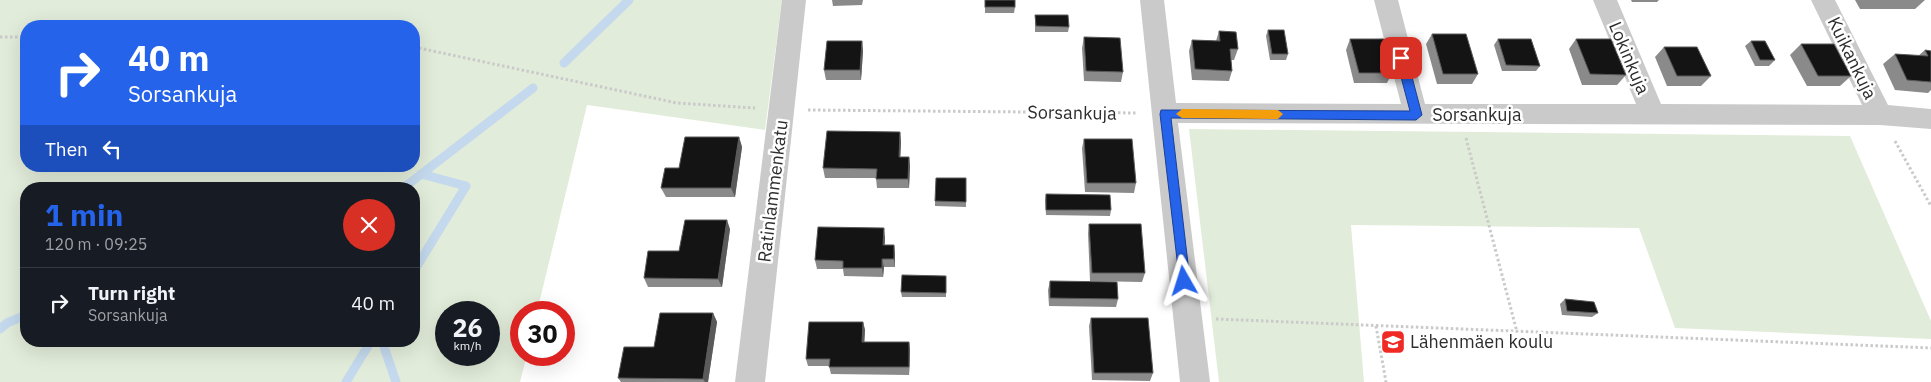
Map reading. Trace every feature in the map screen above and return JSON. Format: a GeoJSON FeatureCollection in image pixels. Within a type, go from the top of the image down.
{"type":"FeatureCollection","features":[{"type":"Feature","properties":{"kind":"street","name":"Ratinlammenkatu"},"geometry":{"type":"LineString","coordinates":[[750,382],[783,110],[794,0]]}},
{"type":"Feature","properties":{"kind":"street"},"geometry":{"type":"LineString","coordinates":[[1152,0],[1196,382]]}},
{"type":"Feature","properties":{"kind":"street"},"geometry":{"type":"LineString","coordinates":[[1386,0],[1416,115]]}},
{"type":"Feature","properties":{"kind":"street","name":"Lokinkuja"},"geometry":{"type":"LineString","coordinates":[[1605,0],[1653,115]]}},
{"type":"Feature","properties":{"kind":"street","name":"Kuikankuja"},"geometry":{"type":"LineString","coordinates":[[1823,0],[1880,115]]}},
{"type":"Feature","properties":{"kind":"street","name":"Sorsankuja"},"geometry":{"type":"LineString","coordinates":[[1165,114],[1460,116],[1880,115],[1931,119]]}},
{"type":"Feature","properties":{"kind":"path"},"geometry":{"type":"LineString","coordinates":[[0,37],[20,37]]}},
{"type":"Feature","properties":{"kind":"path","name":"Sorsankuja"},"geometry":{"type":"LineString","coordinates":[[420,47],[677,103],[783,110],[1165,114]]}},
{"type":"Feature","properties":{"kind":"path"},"geometry":{"type":"LineString","coordinates":[[1880,115],[1931,206]]}},
{"type":"Feature","properties":{"kind":"path"},"geometry":{"type":"LineString","coordinates":[[1460,116],[1518,332]]}},
{"type":"Feature","properties":{"kind":"path"},"geometry":{"type":"LineString","coordinates":[[1188,318],[1931,348]]}},
{"type":"Feature","properties":{"kind":"path"},"geometry":{"type":"LineString","coordinates":[[1376,326],[1386,382]]}},
{"type":"Feature","properties":{"kind":"green space"},"geometry":{"type":"Polygon","coordinates":[[[0,0],[782,0],[765,130],[587,105],[540,301],[510,301],[510,366],[524,366],[520,382],[0,382],[0,0]]]}},
{"type":"Feature","properties":{"kind":"green space"},"geometry":{"type":"Polygon","coordinates":[[[1189,129],[1850,136],[1931,321],[1931,339],[1675,328],[1639,228],[1351,225],[1364,382],[1219,382],[1189,129]]]}},
{"type":"Feature","properties":{"kind":"building"},"geometry":{"type":"Polygon","coordinates":[[[985,0],[1015,0],[1015,7],[985,7],[985,0]]]}},
{"type":"Feature","properties":{"kind":"building"},"geometry":{"type":"Polygon","coordinates":[[[1035,15],[1068,15],[1069,27],[1036,26],[1035,15]]]}},
{"type":"Feature","properties":{"kind":"building"},"geometry":{"type":"Polygon","coordinates":[[[1268,30],[1284,30],[1288,54],[1272,54],[1268,30]]]}},
{"type":"Feature","properties":{"kind":"building"},"geometry":{"type":"Polygon","coordinates":[[[1219,31],[1236,32],[1238,49],[1230,49],[1232,71],[1195,69],[1192,40],[1220,41],[1219,31]]]}},
{"type":"Feature","properties":{"kind":"building"},"geometry":{"type":"Polygon","coordinates":[[[1432,34],[1466,34],[1478,74],[1443,74],[1432,34]]]}},
{"type":"Feature","properties":{"kind":"building"},"geometry":{"type":"Polygon","coordinates":[[[1084,37],[1120,38],[1123,72],[1086,71],[1084,37]]]}},
{"type":"Feature","properties":{"kind":"building"},"geometry":{"type":"Polygon","coordinates":[[[1350,39],[1384,39],[1392,73],[1359,73],[1350,39]]]}},
{"type":"Feature","properties":{"kind":"building"},"geometry":{"type":"Polygon","coordinates":[[[1498,39],[1531,39],[1540,66],[1506,65],[1498,39]]]}},
{"type":"Feature","properties":{"kind":"building"},"geometry":{"type":"Polygon","coordinates":[[[1576,39],[1611,39],[1626,75],[1590,74],[1576,39]]]}},
{"type":"Feature","properties":{"kind":"building"},"geometry":{"type":"Polygon","coordinates":[[[827,41],[862,41],[860,70],[824,70],[827,41]]]}},
{"type":"Feature","properties":{"kind":"building"},"geometry":{"type":"Polygon","coordinates":[[[1751,41],[1765,41],[1775,60],[1760,60],[1751,41]]]}},
{"type":"Feature","properties":{"kind":"building"},"geometry":{"type":"Polygon","coordinates":[[[1801,44],[1834,44],[1851,76],[1818,76],[1801,44]]]}},
{"type":"Feature","properties":{"kind":"building"},"geometry":{"type":"Polygon","coordinates":[[[1664,47],[1697,47],[1711,76],[1677,76],[1664,47]]]}},
{"type":"Feature","properties":{"kind":"building"},"geometry":{"type":"Polygon","coordinates":[[[1925,50],[1931,51],[1931,82],[1907,80],[1895,54],[1928,56],[1925,50]]]}},
{"type":"Feature","properties":{"kind":"building"},"geometry":{"type":"Polygon","coordinates":[[[827,131],[900,132],[899,157],[909,157],[908,179],[876,179],[877,169],[823,168],[827,131]]]}},
{"type":"Feature","properties":{"kind":"building"},"geometry":{"type":"Polygon","coordinates":[[[685,137],[739,137],[731,188],[661,188],[665,168],[679,168],[685,137]]]}},
{"type":"Feature","properties":{"kind":"building"},"geometry":{"type":"Polygon","coordinates":[[[1084,139],[1132,139],[1136,183],[1087,183],[1084,139]]]}},
{"type":"Feature","properties":{"kind":"building"},"geometry":{"type":"Polygon","coordinates":[[[936,178],[966,178],[966,202],[935,201],[936,178]]]}},
{"type":"Feature","properties":{"kind":"building"},"geometry":{"type":"Polygon","coordinates":[[[1046,194],[1110,195],[1111,210],[1046,210],[1046,194]]]}},
{"type":"Feature","properties":{"kind":"building"},"geometry":{"type":"Polygon","coordinates":[[[685,220],[727,220],[718,279],[644,278],[648,251],[679,251],[685,220]]]}},
{"type":"Feature","properties":{"kind":"building"},"geometry":{"type":"Polygon","coordinates":[[[1089,224],[1141,224],[1145,273],[1092,273],[1089,224]]]}},
{"type":"Feature","properties":{"kind":"building"},"geometry":{"type":"Polygon","coordinates":[[[818,227],[884,228],[883,245],[894,245],[894,259],[882,259],[882,268],[843,268],[843,261],[815,260],[818,227]]]}},
{"type":"Feature","properties":{"kind":"building"},"geometry":{"type":"Polygon","coordinates":[[[902,275],[946,276],[946,293],[901,292],[902,275]]]}},
{"type":"Feature","properties":{"kind":"building"},"geometry":{"type":"Polygon","coordinates":[[[1050,281],[1117,282],[1118,299],[1050,298],[1050,281]]]}},
{"type":"Feature","properties":{"kind":"building"},"geometry":{"type":"Polygon","coordinates":[[[1565,299],[1594,302],[1598,313],[1567,311],[1565,299]]]}},
{"type":"Feature","properties":{"kind":"building"},"geometry":{"type":"Polygon","coordinates":[[[660,313],[713,313],[703,379],[618,378],[624,347],[654,347],[660,313]]]}},
{"type":"Feature","properties":{"kind":"building"},"geometry":{"type":"Polygon","coordinates":[[[1091,318],[1148,318],[1153,373],[1094,373],[1091,318]]]}},
{"type":"Feature","properties":{"kind":"building"},"geometry":{"type":"Polygon","coordinates":[[[809,322],[863,322],[862,342],[909,342],[909,367],[829,367],[830,359],[806,359],[809,322]]]}},
{"type":"Feature","properties":{"kind":"waterway"},"geometry":{"type":"LineString","coordinates":[[564,63],[629,0]]}},
{"type":"Feature","properties":{"kind":"waterway"},"geometry":{"type":"LineString","coordinates":[[421,174],[533,88]]}},
{"type":"Feature","properties":{"kind":"waterway"},"geometry":{"type":"LineString","coordinates":[[411,182],[421,174]]}},
{"type":"Feature","properties":{"kind":"waterway"},"geometry":{"type":"LineString","coordinates":[[420,261],[466,186],[421,174]]}},
{"type":"Feature","properties":{"kind":"waterway"},"geometry":{"type":"LineString","coordinates":[[0,329],[7,323],[20,318]]}},
{"type":"Feature","properties":{"kind":"waterway"},"geometry":{"type":"LineString","coordinates":[[346,382],[367,347]]}},
{"type":"Feature","properties":{"kind":"waterway"},"geometry":{"type":"LineString","coordinates":[[384,347],[396,382]]}},
{"type":"Feature","properties":{"kind":"slow traffic"},"geometry":{"type":"LineString","coordinates":[[1182,114],[1278,114]]}},
{"type":"Feature","properties":{"kind":"place","name":"Lähenmäen koulu"},"geometry":{"type":"Point","coordinates":[1393,342]}},
{"type":"Feature","properties":{"kind":"route"},"geometry":{"type":"LineString","coordinates":[[1184,281],[1165,114],[1416,115],[1401,58]]}}]}
